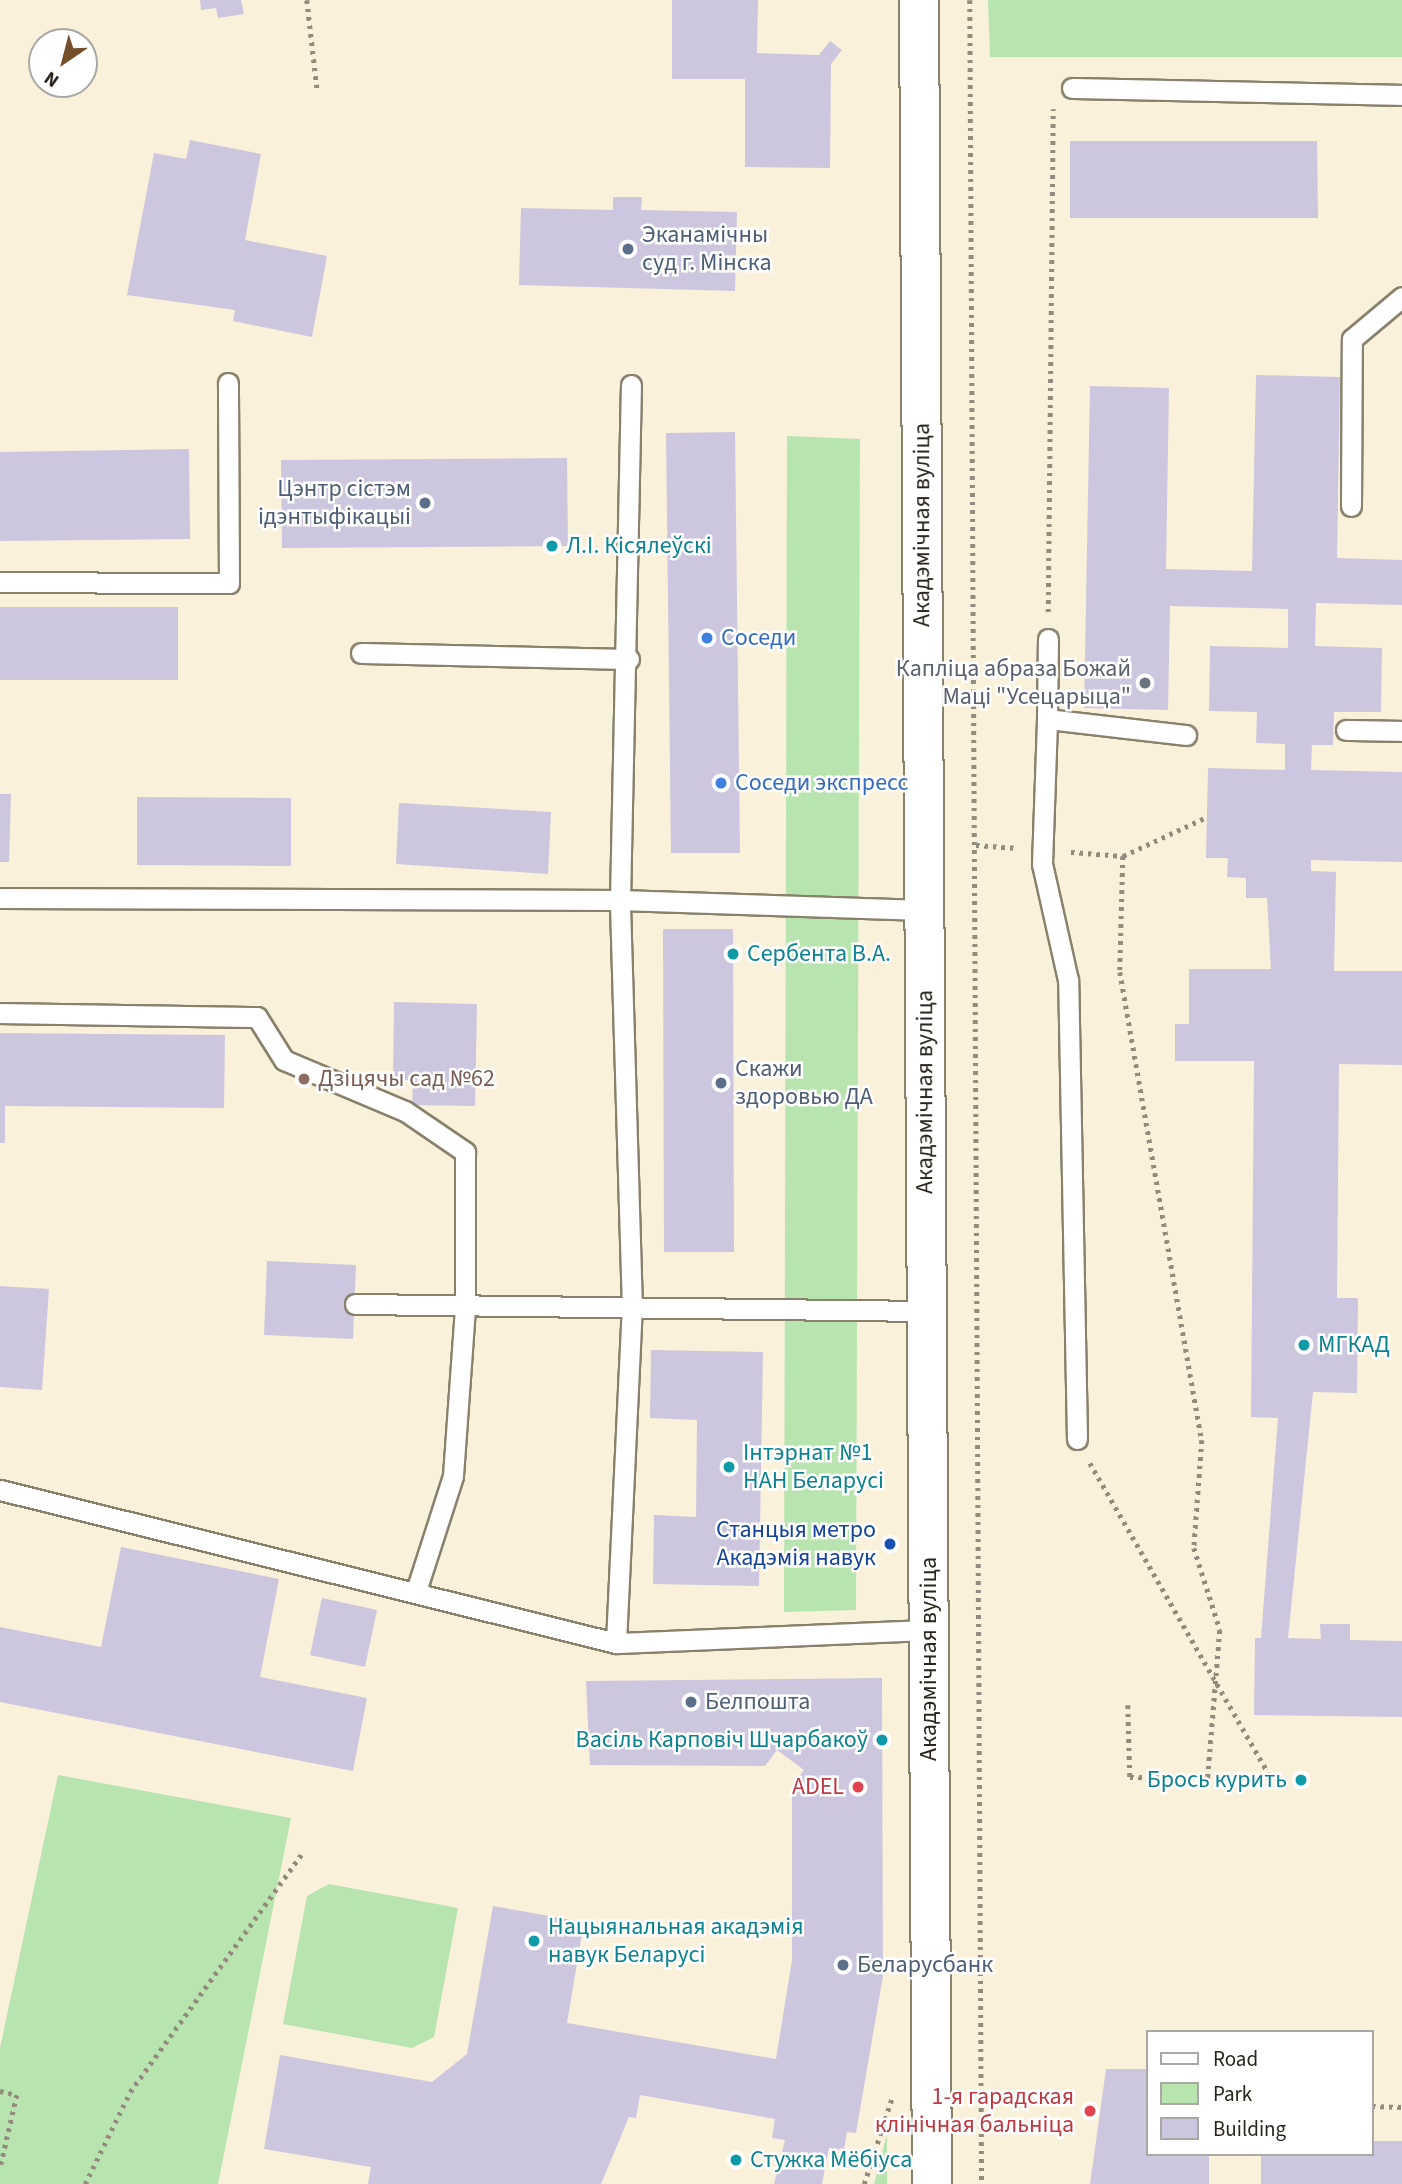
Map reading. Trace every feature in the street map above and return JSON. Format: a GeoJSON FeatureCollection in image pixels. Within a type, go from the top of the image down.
{"type":"FeatureCollection","features":[{"type":"Feature","properties":{"kind":"street","name":"Акадэмічная вуліца"},"geometry":{"type":"LineString","coordinates":[[919,0],[932,2184]]}},
{"type":"Feature","properties":{"kind":"lane"},"geometry":{"type":"LineString","coordinates":[[1072,88],[1402,95]]}},
{"type":"Feature","properties":{"kind":"lane"},"geometry":{"type":"LineString","coordinates":[[1352,506],[1352,339],[1402,297]]}},
{"type":"Feature","properties":{"kind":"lane"},"geometry":{"type":"LineString","coordinates":[[0,582],[229,583],[228,383]]}},
{"type":"Feature","properties":{"kind":"lane"},"geometry":{"type":"LineString","coordinates":[[616,1643],[632,1309],[620,900],[629,659],[631,385]]}},
{"type":"Feature","properties":{"kind":"lane"},"geometry":{"type":"LineString","coordinates":[[1048,639],[1042,850],[1068,980],[1077,1439]]}},
{"type":"Feature","properties":{"kind":"lane"},"geometry":{"type":"LineString","coordinates":[[360,653],[629,659]]}},
{"type":"Feature","properties":{"kind":"lane"},"geometry":{"type":"LineString","coordinates":[[1047,719],[1186,735]]}},
{"type":"Feature","properties":{"kind":"lane"},"geometry":{"type":"LineString","coordinates":[[1346,730],[1402,731]]}},
{"type":"Feature","properties":{"kind":"lane"},"geometry":{"type":"LineString","coordinates":[[0,898],[620,900],[924,910]]}},
{"type":"Feature","properties":{"kind":"lane"},"geometry":{"type":"LineString","coordinates":[[0,1013],[257,1017],[284,1060],[405,1111],[465,1152],[465,1308],[453,1476],[416,1591]]}},
{"type":"Feature","properties":{"kind":"lane"},"geometry":{"type":"LineString","coordinates":[[355,1304],[465,1308],[927,1311]]}},
{"type":"Feature","properties":{"kind":"lane"},"geometry":{"type":"LineString","coordinates":[[0,1490],[416,1591],[616,1643],[929,1630]]}},
{"type":"Feature","properties":{"kind":"path"},"geometry":{"type":"LineString","coordinates":[[307,0],[317,88]]}},
{"type":"Feature","properties":{"kind":"path"},"geometry":{"type":"LineString","coordinates":[[970,0],[982,2184]]}},
{"type":"Feature","properties":{"kind":"path"},"geometry":{"type":"LineString","coordinates":[[1048,639],[1053,89],[1072,88]]}},
{"type":"Feature","properties":{"kind":"path"},"geometry":{"type":"LineString","coordinates":[[976,845],[1123,856],[1207,817]]}},
{"type":"Feature","properties":{"kind":"path"},"geometry":{"type":"LineString","coordinates":[[1123,856],[1120,972],[1202,1440],[1194,1548],[1220,1630],[1208,1777]]}},
{"type":"Feature","properties":{"kind":"path"},"geometry":{"type":"LineString","coordinates":[[1077,1439],[1271,1778],[1130,1777],[1129,1705]]}},
{"type":"Feature","properties":{"kind":"path"},"geometry":{"type":"LineString","coordinates":[[85,2184],[130,2092],[304,1851]]}},
{"type":"Feature","properties":{"kind":"path"},"geometry":{"type":"LineString","coordinates":[[0,2091],[17,2095],[0,2169]]}},
{"type":"Feature","properties":{"kind":"path"},"geometry":{"type":"LineString","coordinates":[[864,2184],[892,2097]]}},
{"type":"Feature","properties":{"kind":"path"},"geometry":{"type":"LineString","coordinates":[[1374,2106],[1402,2107]]}},
{"type":"Feature","properties":{"kind":"green space"},"geometry":{"type":"Polygon","coordinates":[[[988,0],[1402,0],[1402,57],[990,57],[988,0]]]}},
{"type":"Feature","properties":{"kind":"green space"},"geometry":{"type":"Polygon","coordinates":[[[787,436],[860,439],[856,1610],[784,1612],[787,436]]]}},
{"type":"Feature","properties":{"kind":"green space"},"geometry":{"type":"Polygon","coordinates":[[[58,1775],[291,1818],[218,2184],[0,2184],[0,2048],[58,1775]]]}},
{"type":"Feature","properties":{"kind":"green space"},"geometry":{"type":"Polygon","coordinates":[[[329,1884],[458,1908],[434,2037],[412,2048],[283,2024],[307,1896],[329,1884]]]}},
{"type":"Feature","properties":{"kind":"green space"},"geometry":{"type":"Polygon","coordinates":[[[887,2134],[887,2184],[874,2184],[887,2134]]]}},
{"type":"Feature","properties":{"kind":"building"},"geometry":{"type":"Polygon","coordinates":[[[200,0],[241,0],[244,14],[218,18],[216,8],[201,10],[200,0]]]}},
{"type":"Feature","properties":{"kind":"building"},"geometry":{"type":"Polygon","coordinates":[[[672,0],[758,0],[757,53],[819,55],[830,41],[842,50],[831,64],[830,168],[745,167],[745,79],[672,79],[672,0]]]}},
{"type":"Feature","properties":{"kind":"building"},"geometry":{"type":"Polygon","coordinates":[[[190,140],[261,154],[245,240],[327,256],[312,337],[233,321],[235,310],[127,295],[154,153],[186,159],[190,140]]]}},
{"type":"Feature","properties":{"kind":"building"},"geometry":{"type":"Polygon","coordinates":[[[1070,141],[1317,141],[1318,218],[1070,218],[1070,141]]]}},
{"type":"Feature","properties":{"kind":"building","name":"Эканамічны суд г. Мінска"},"geometry":{"type":"Polygon","coordinates":[[[613,197],[642,197],[641,210],[737,212],[735,291],[519,285],[521,208],[613,210],[613,197]]]}},
{"type":"Feature","properties":{"kind":"building"},"geometry":{"type":"Polygon","coordinates":[[[1256,375],[1340,377],[1337,558],[1402,560],[1402,605],[1316,603],[1315,646],[1382,648],[1381,712],[1334,712],[1333,745],[1312,745],[1311,770],[1402,772],[1402,862],[1311,860],[1311,871],[1336,872],[1334,971],[1402,971],[1402,1065],[1339,1064],[1337,1298],[1358,1298],[1357,1393],[1313,1392],[1288,1638],[1321,1639],[1320,1624],[1350,1624],[1350,1640],[1402,1641],[1402,1717],[1254,1715],[1255,1638],[1261,1638],[1278,1418],[1251,1417],[1254,1061],[1175,1061],[1175,1024],[1189,1024],[1189,969],[1271,969],[1267,898],[1246,898],[1246,878],[1227,877],[1228,858],[1206,858],[1208,768],[1285,770],[1285,744],[1256,743],[1257,712],[1209,711],[1210,646],[1288,648],[1288,609],[1170,606],[1168,710],[1084,708],[1090,386],[1169,388],[1166,569],[1252,571],[1256,375]]]}},
{"type":"Feature","properties":{"kind":"building"},"geometry":{"type":"Polygon","coordinates":[[[735,432],[740,853],[671,853],[666,433],[735,432]]]}},
{"type":"Feature","properties":{"kind":"building"},"geometry":{"type":"Polygon","coordinates":[[[189,449],[190,539],[0,541],[0,452],[189,449]]]}},
{"type":"Feature","properties":{"kind":"building","name":"Цэнтр сістэм ідэнтыфікацыі"},"geometry":{"type":"Polygon","coordinates":[[[567,458],[568,546],[282,548],[281,460],[567,458]]]}},
{"type":"Feature","properties":{"kind":"building"},"geometry":{"type":"Polygon","coordinates":[[[0,607],[178,607],[178,680],[0,680],[0,607]]]}},
{"type":"Feature","properties":{"kind":"building"},"geometry":{"type":"Polygon","coordinates":[[[0,794],[11,794],[9,862],[0,862],[0,794]]]}},
{"type":"Feature","properties":{"kind":"building"},"geometry":{"type":"Polygon","coordinates":[[[137,797],[291,798],[291,866],[137,865],[137,797]]]}},
{"type":"Feature","properties":{"kind":"building"},"geometry":{"type":"Polygon","coordinates":[[[399,803],[551,812],[548,874],[396,864],[399,803]]]}},
{"type":"Feature","properties":{"kind":"building"},"geometry":{"type":"Polygon","coordinates":[[[663,929],[733,929],[734,1252],[664,1252],[663,929]]]}},
{"type":"Feature","properties":{"kind":"building"},"geometry":{"type":"Polygon","coordinates":[[[394,1002],[477,1004],[475,1106],[412,1105],[413,1080],[393,1080],[394,1002]]]}},
{"type":"Feature","properties":{"kind":"building"},"geometry":{"type":"Polygon","coordinates":[[[0,1033],[225,1035],[224,1108],[5,1106],[5,1143],[0,1143],[0,1033]]]}},
{"type":"Feature","properties":{"kind":"building"},"geometry":{"type":"Polygon","coordinates":[[[267,1261],[356,1265],[353,1339],[264,1335],[267,1261]]]}},
{"type":"Feature","properties":{"kind":"building"},"geometry":{"type":"Polygon","coordinates":[[[0,1286],[49,1289],[42,1390],[0,1387],[0,1286]]]}},
{"type":"Feature","properties":{"kind":"building","name":"Інтэрнат №1 НАН Беларусі"},"geometry":{"type":"Polygon","coordinates":[[[651,1350],[763,1352],[759,1586],[653,1584],[654,1515],[696,1517],[697,1420],[650,1418],[651,1350]]]}},
{"type":"Feature","properties":{"kind":"building"},"geometry":{"type":"Polygon","coordinates":[[[121,1547],[279,1579],[260,1677],[367,1698],[353,1771],[0,1702],[0,1627],[101,1647],[121,1547]]]}},
{"type":"Feature","properties":{"kind":"building"},"geometry":{"type":"Polygon","coordinates":[[[322,1598],[377,1610],[365,1667],[310,1655],[322,1598]]]}},
{"type":"Feature","properties":{"kind":"building","name":"Нацыянальная акадэмія навук Беларусі"},"geometry":{"type":"Polygon","coordinates":[[[882,1678],[883,1976],[856,2133],[847,2132],[844,2150],[829,2148],[822,2184],[774,2184],[785,2140],[772,2138],[775,2119],[640,2095],[636,2118],[629,2117],[601,2184],[368,2184],[371,2167],[264,2149],[280,2055],[432,2082],[467,2054],[493,1906],[584,1922],[567,2023],[776,2059],[792,1960],[792,1786],[804,1770],[777,1750],[765,1766],[590,1765],[586,1681],[882,1678]]]}},
{"type":"Feature","properties":{"kind":"building"},"geometry":{"type":"Polygon","coordinates":[[[1106,2069],[1146,2069],[1146,2156],[1209,2156],[1209,2184],[1090,2184],[1106,2069]]]}},
{"type":"Feature","properties":{"kind":"building"},"geometry":{"type":"Polygon","coordinates":[[[1374,2141],[1402,2141],[1402,2184],[1261,2184],[1261,2156],[1374,2156],[1374,2141]]]}},
{"type":"Feature","properties":{"kind":"place","name":"Эканамічны суд г. Мінска"},"geometry":{"type":"Point","coordinates":[628,249]}},
{"type":"Feature","properties":{"kind":"place","name":"Цэнтр сістэм ідэнтыфікацыі"},"geometry":{"type":"Point","coordinates":[425,503]}},
{"type":"Feature","properties":{"kind":"place","name":"Л.І. Кісялеўскі"},"geometry":{"type":"Point","coordinates":[552,546]}},
{"type":"Feature","properties":{"kind":"place","name":"Соседи"},"geometry":{"type":"Point","coordinates":[707,638]}},
{"type":"Feature","properties":{"kind":"place","name":"Капліца абраза Божай Маці \"Усецарыца\""},"geometry":{"type":"Point","coordinates":[1145,683]}},
{"type":"Feature","properties":{"kind":"place","name":"Соседи экспресс"},"geometry":{"type":"Point","coordinates":[721,783]}},
{"type":"Feature","properties":{"kind":"place","name":"Сербента В.А."},"geometry":{"type":"Point","coordinates":[733,954]}},
{"type":"Feature","properties":{"kind":"place","name":"Дзіцячы сад №62"},"geometry":{"type":"Point","coordinates":[304,1079]}},
{"type":"Feature","properties":{"kind":"place","name":"Скажи здоровью ДА"},"geometry":{"type":"Point","coordinates":[721,1083]}},
{"type":"Feature","properties":{"kind":"place","name":"МГКАД"},"geometry":{"type":"Point","coordinates":[1304,1345]}},
{"type":"Feature","properties":{"kind":"place","name":"Інтэрнат №1 НАН Беларусі"},"geometry":{"type":"Point","coordinates":[729,1467]}},
{"type":"Feature","properties":{"kind":"place","name":"Станцыя метро Акадэмія навук"},"geometry":{"type":"Point","coordinates":[890,1544]}},
{"type":"Feature","properties":{"kind":"place","name":"Белпошта"},"geometry":{"type":"Point","coordinates":[691,1702]}},
{"type":"Feature","properties":{"kind":"place","name":"Васіль Карповіч Шчарбакоў"},"geometry":{"type":"Point","coordinates":[882,1740]}},
{"type":"Feature","properties":{"kind":"place","name":"Брось курить"},"geometry":{"type":"Point","coordinates":[1301,1780]}},
{"type":"Feature","properties":{"kind":"place","name":"ADEL"},"geometry":{"type":"Point","coordinates":[858,1787]}},
{"type":"Feature","properties":{"kind":"place","name":"Нацыянальная акадэмія навук Беларусі"},"geometry":{"type":"Point","coordinates":[534,1941]}},
{"type":"Feature","properties":{"kind":"place","name":"Беларусбанк"},"geometry":{"type":"Point","coordinates":[843,1965]}},
{"type":"Feature","properties":{"kind":"place","name":"1-я гарадская клінічная бальніца"},"geometry":{"type":"Point","coordinates":[1090,2111]}},
{"type":"Feature","properties":{"kind":"place","name":"Стужка Мёбіуса"},"geometry":{"type":"Point","coordinates":[736,2160]}}]}
